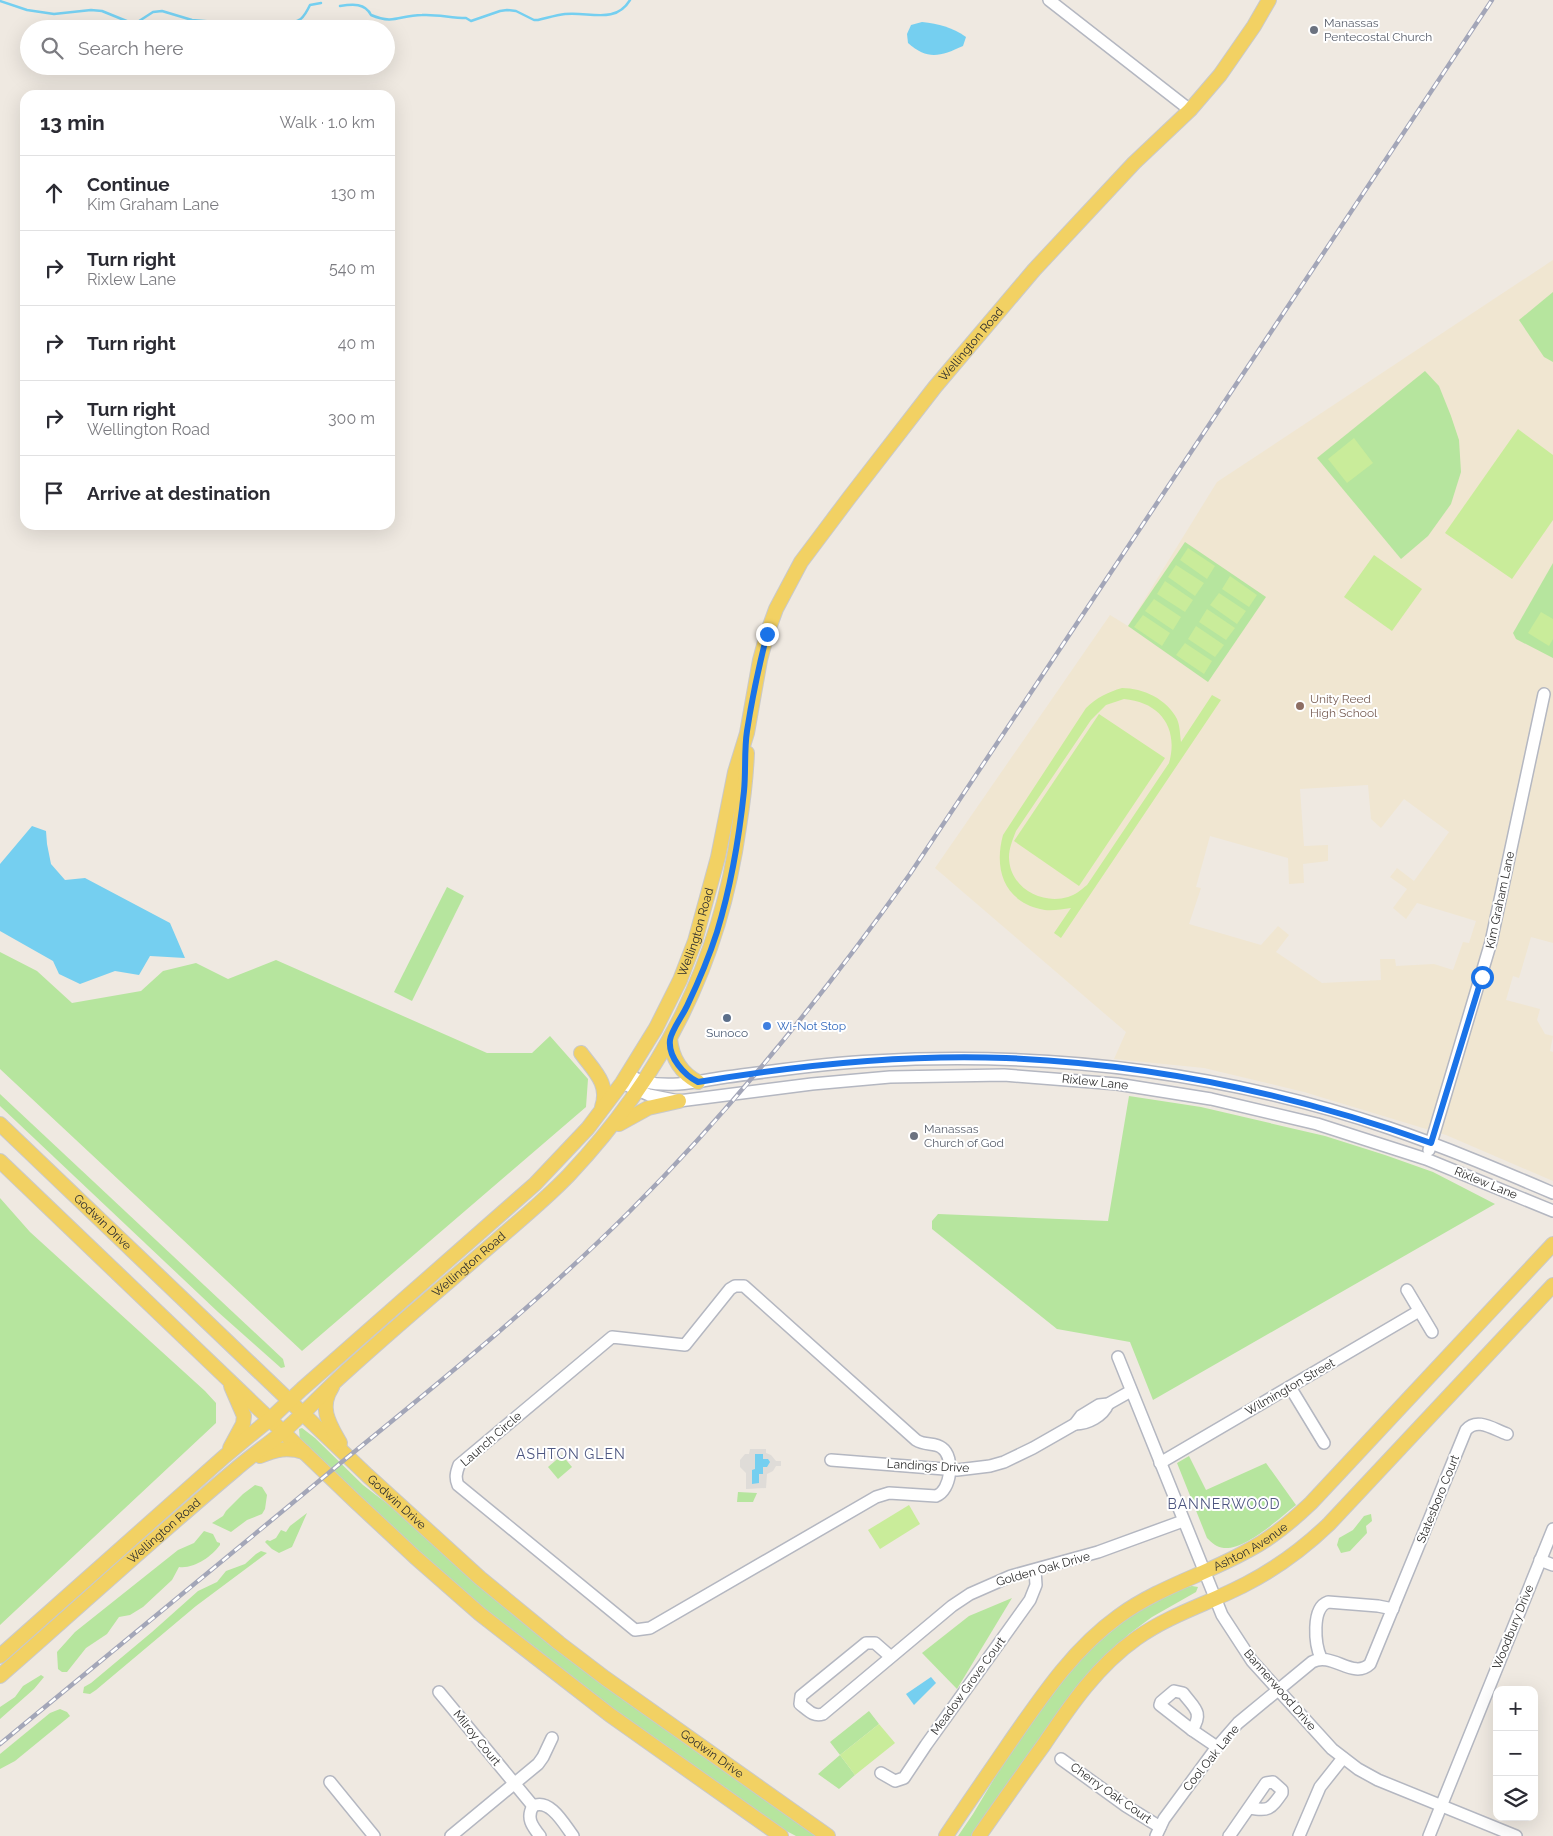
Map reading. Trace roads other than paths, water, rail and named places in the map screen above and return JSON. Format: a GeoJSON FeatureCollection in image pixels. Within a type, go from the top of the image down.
{"type":"FeatureCollection","features":[{"type":"Feature","properties":{"kind":"main road","name":"Wellington Road"},"geometry":{"type":"LineString","coordinates":[[0,1656],[535,1184],[562,1157],[601,1112],[625,1078],[664,1012],[680,980],[695,941],[707,899],[747,732],[760,660],[776,609],[814,542],[935,387],[1034,270],[1126,171],[1190,110],[1236,54],[1269,0]]}},
{"type":"Feature","properties":{"kind":"main road","name":"Wellington Road"},"geometry":{"type":"LineString","coordinates":[[0,1676],[237,1468],[283,1432],[339,1378],[551,1193],[622,1114],[670,1039],[703,970],[716,933],[730,885],[744,792],[747,732]]}},
{"type":"Feature","properties":{"kind":"main road"},"geometry":{"type":"LineString","coordinates":[[670,1039],[673,1053],[679,1066],[687,1075],[698,1082]]}},
{"type":"Feature","properties":{"kind":"main road"},"geometry":{"type":"LineString","coordinates":[[581,1054],[603,1084],[604,1101],[601,1112]]}},
{"type":"Feature","properties":{"kind":"main road"},"geometry":{"type":"LineString","coordinates":[[601,1139],[633,1115],[661,1104],[679,1100]]}},
{"type":"Feature","properties":{"kind":"main road","name":"Godwin Drive"},"geometry":{"type":"LineString","coordinates":[[0,1124],[348,1457],[480,1578],[605,1678],[828,1836]]}},
{"type":"Feature","properties":{"kind":"main road"},"geometry":{"type":"LineString","coordinates":[[0,1161],[415,1557],[480,1614],[610,1715],[781,1836]]}},
{"type":"Feature","properties":{"kind":"main road","name":"Ashton Avenue"},"geometry":{"type":"LineString","coordinates":[[946,1836],[1043,1696],[1077,1653],[1097,1634],[1135,1605],[1172,1585],[1249,1550],[1274,1535],[1311,1504],[1553,1244]]}},
{"type":"Feature","properties":{"kind":"main road"},"geometry":{"type":"LineString","coordinates":[[979,1836],[1066,1712],[1105,1664],[1132,1642],[1160,1624],[1272,1570],[1316,1536],[1553,1286]]}},
{"type":"Feature","properties":{"kind":"main road"},"geometry":{"type":"LineString","coordinates":[[225,1456],[244,1424],[244,1416],[226,1377]]}},
{"type":"Feature","properties":{"kind":"main road"},"geometry":{"type":"LineString","coordinates":[[339,1378],[327,1395],[325,1411],[328,1422],[348,1457]]}},
{"type":"Feature","properties":{"kind":"main road"},"geometry":{"type":"LineString","coordinates":[[237,1468],[273,1450],[286,1448],[305,1452]]}},
{"type":"Feature","properties":{"kind":"street"},"geometry":{"type":"LineString","coordinates":[[1049,0],[1190,110]]}},
{"type":"Feature","properties":{"kind":"street","name":"Kim Graham Lane"},"geometry":{"type":"LineString","coordinates":[[1426,1159],[1491,942],[1544,694]]}},
{"type":"Feature","properties":{"kind":"street","name":"Rixlew Lane"},"geometry":{"type":"LineString","coordinates":[[641,1086],[698,1082],[869,1061],[955,1057],[1054,1060],[1141,1070],[1216,1082],[1326,1109],[1431,1143],[1553,1193]]}},
{"type":"Feature","properties":{"kind":"street","name":"Rixlew Lane"},"geometry":{"type":"LineString","coordinates":[[625,1078],[641,1086],[654,1096],[679,1100],[864,1078],[1004,1075],[1066,1079],[1161,1090],[1274,1113],[1351,1134],[1426,1159],[1553,1211]]}},
{"type":"Feature","properties":{"kind":"street","name":"Launch Circle"},"geometry":{"type":"LineString","coordinates":[[736,1286],[744,1286],[916,1440],[922,1444],[936,1445],[943,1448],[948,1456],[950,1469],[948,1483],[941,1494],[936,1496],[889,1494],[876,1497],[650,1628],[643,1630],[635,1630],[628,1626],[458,1485],[456,1480],[459,1465],[612,1337],[685,1345],[730,1289],[736,1286]]}},
{"type":"Feature","properties":{"kind":"street"},"geometry":{"type":"LineString","coordinates":[[1407,1290],[1432,1332]]}},
{"type":"Feature","properties":{"kind":"street","name":"Wilmington Street"},"geometry":{"type":"LineString","coordinates":[[1160,1462],[1419,1311]]}},
{"type":"Feature","properties":{"kind":"street","name":"Bannerwood Drive"},"geometry":{"type":"LineString","coordinates":[[1118,1357],[1222,1615],[1252,1662],[1332,1749],[1343,1758],[1378,1780],[1516,1836]]}},
{"type":"Feature","properties":{"kind":"street"},"geometry":{"type":"LineString","coordinates":[[1290,1387],[1324,1443]]}},
{"type":"Feature","properties":{"kind":"street","name":"Landings Drive"},"geometry":{"type":"LineString","coordinates":[[831,1460],[950,1469],[974,1469],[1004,1462],[1074,1424],[1086,1423],[1103,1413],[1108,1404],[1131,1391]]}},
{"type":"Feature","properties":{"kind":"street","name":"Statesboro Court"},"geometry":{"type":"LineString","coordinates":[[1320,1658],[1327,1658],[1355,1669],[1362,1669],[1370,1664],[1466,1430],[1474,1424],[1480,1424],[1507,1434]]}},
{"type":"Feature","properties":{"kind":"street","name":"Golden Oak Drive"},"geometry":{"type":"LineString","coordinates":[[891,1657],[875,1642],[866,1643],[800,1696],[800,1704],[813,1715],[823,1714],[952,1606],[970,1594],[1010,1576],[1114,1547],[1183,1521]]}},
{"type":"Feature","properties":{"kind":"street","name":"Woodbury Drive"},"geometry":{"type":"LineString","coordinates":[[1429,1836],[1553,1529]]}},
{"type":"Feature","properties":{"kind":"street"},"geometry":{"type":"LineString","coordinates":[[1540,1560],[1553,1566]]}},
{"type":"Feature","properties":{"kind":"street","name":"Meadow Grove Court"},"geometry":{"type":"LineString","coordinates":[[881,1773],[895,1781],[904,1778],[1030,1600],[1036,1585],[1035,1570]]}},
{"type":"Feature","properties":{"kind":"street"},"geometry":{"type":"LineString","coordinates":[[1278,1690],[1312,1662],[1320,1658],[1316,1642],[1317,1612],[1324,1604],[1328,1602],[1378,1606],[1393,1610]]}},
{"type":"Feature","properties":{"kind":"street","name":"Cool Oak Lane"},"geometry":{"type":"LineString","coordinates":[[1158,1831],[1216,1748],[1238,1724],[1278,1690]]}},
{"type":"Feature","properties":{"kind":"street","name":"Milroy Court"},"geometry":{"type":"LineString","coordinates":[[440,1692],[533,1806]]}},
{"type":"Feature","properties":{"kind":"street"},"geometry":{"type":"LineString","coordinates":[[1192,1730],[1216,1748]]}},
{"type":"Feature","properties":{"kind":"street"},"geometry":{"type":"LineString","coordinates":[[454,1835],[538,1764],[552,1738]]}},
{"type":"Feature","properties":{"kind":"street"},"geometry":{"type":"LineString","coordinates":[[1299,1836],[1320,1787],[1343,1758]]}},
{"type":"Feature","properties":{"kind":"street","name":"Cherry Oak Court"},"geometry":{"type":"LineString","coordinates":[[1061,1759],[1158,1831]]}},
{"type":"Feature","properties":{"kind":"street"},"geometry":{"type":"LineString","coordinates":[[330,1782],[374,1836]]}},
{"type":"Feature","properties":{"kind":"street"},"geometry":{"type":"LineString","coordinates":[[540,1836],[532,1827],[529,1816],[533,1806],[543,1804],[549,1807],[573,1836]]}},
{"type":"Feature","properties":{"kind":"street"},"geometry":{"type":"LineString","coordinates":[[1229,1836],[1249,1808]]}},
{"type":"Feature","properties":{"kind":"water"},"geometry":{"type":"Polygon","coordinates":[[[922,22],[945,26],[956,31],[966,37],[963,46],[935,55],[915,49],[908,43],[907,34],[911,25],[922,22]]]}},
{"type":"Feature","properties":{"kind":"water"},"geometry":{"type":"Polygon","coordinates":[[[32,826],[46,831],[51,864],[65,880],[85,878],[170,923],[185,958],[150,956],[139,975],[115,971],[80,984],[59,974],[53,961],[0,931],[0,864],[32,826]]]}},
{"type":"Feature","properties":{"kind":"water"},"geometry":{"type":"Polygon","coordinates":[[[755,1454],[763,1454],[763,1459],[768,1459],[770,1462],[767,1467],[763,1467],[763,1474],[759,1474],[759,1483],[752,1484],[752,1470],[755,1469],[755,1454]]]}},
{"type":"Feature","properties":{"kind":"water"},"geometry":{"type":"Polygon","coordinates":[[[931,1677],[936,1683],[914,1705],[906,1694],[931,1677]]]}},
{"type":"Feature","properties":{"kind":"waterway"},"geometry":{"type":"LineString","coordinates":[[340,6],[362,6],[371,15],[386,19],[428,15],[466,18],[471,21],[507,10],[516,11],[534,20],[538,20],[565,14],[609,15],[624,8],[630,0]]}},
{"type":"Feature","properties":{"kind":"waterway"},"geometry":{"type":"LineString","coordinates":[[0,1],[27,10],[54,14],[91,10],[102,11],[124,20]]}},
{"type":"Feature","properties":{"kind":"waterway"},"geometry":{"type":"LineString","coordinates":[[299,20],[306,13],[310,5],[321,3]]}},
{"type":"Feature","properties":{"kind":"waterway"},"geometry":{"type":"LineString","coordinates":[[141,20],[153,12],[162,11],[192,20]]}},
{"type":"Feature","properties":{"kind":"railway"},"geometry":{"type":"LineString","coordinates":[[0,1744],[490,1340],[561,1277],[630,1211],[742,1090],[811,1006],[910,874],[1492,0]]}},
{"type":"Feature","properties":{"kind":"place","name":"Manassas Pentecostal Church"},"geometry":{"type":"Point","coordinates":[1314,30]}},
{"type":"Feature","properties":{"kind":"place","name":"Unity Reed High School"},"geometry":{"type":"Point","coordinates":[1300,706]}},
{"type":"Feature","properties":{"kind":"place","name":"Sunoco"},"geometry":{"type":"Point","coordinates":[727,1018]}},
{"type":"Feature","properties":{"kind":"place","name":"Wi-Not Stop"},"geometry":{"type":"Point","coordinates":[767,1026]}},
{"type":"Feature","properties":{"kind":"place","name":"Manassas Church of God"},"geometry":{"type":"Point","coordinates":[914,1136]}},
{"type":"Feature","properties":{"kind":"district","name":"ASHTON GLEN"},"geometry":{"type":"Point","coordinates":[571,1454]}},
{"type":"Feature","properties":{"kind":"district","name":"BANNERWOOD"},"geometry":{"type":"Point","coordinates":[1224,1504]}}]}
